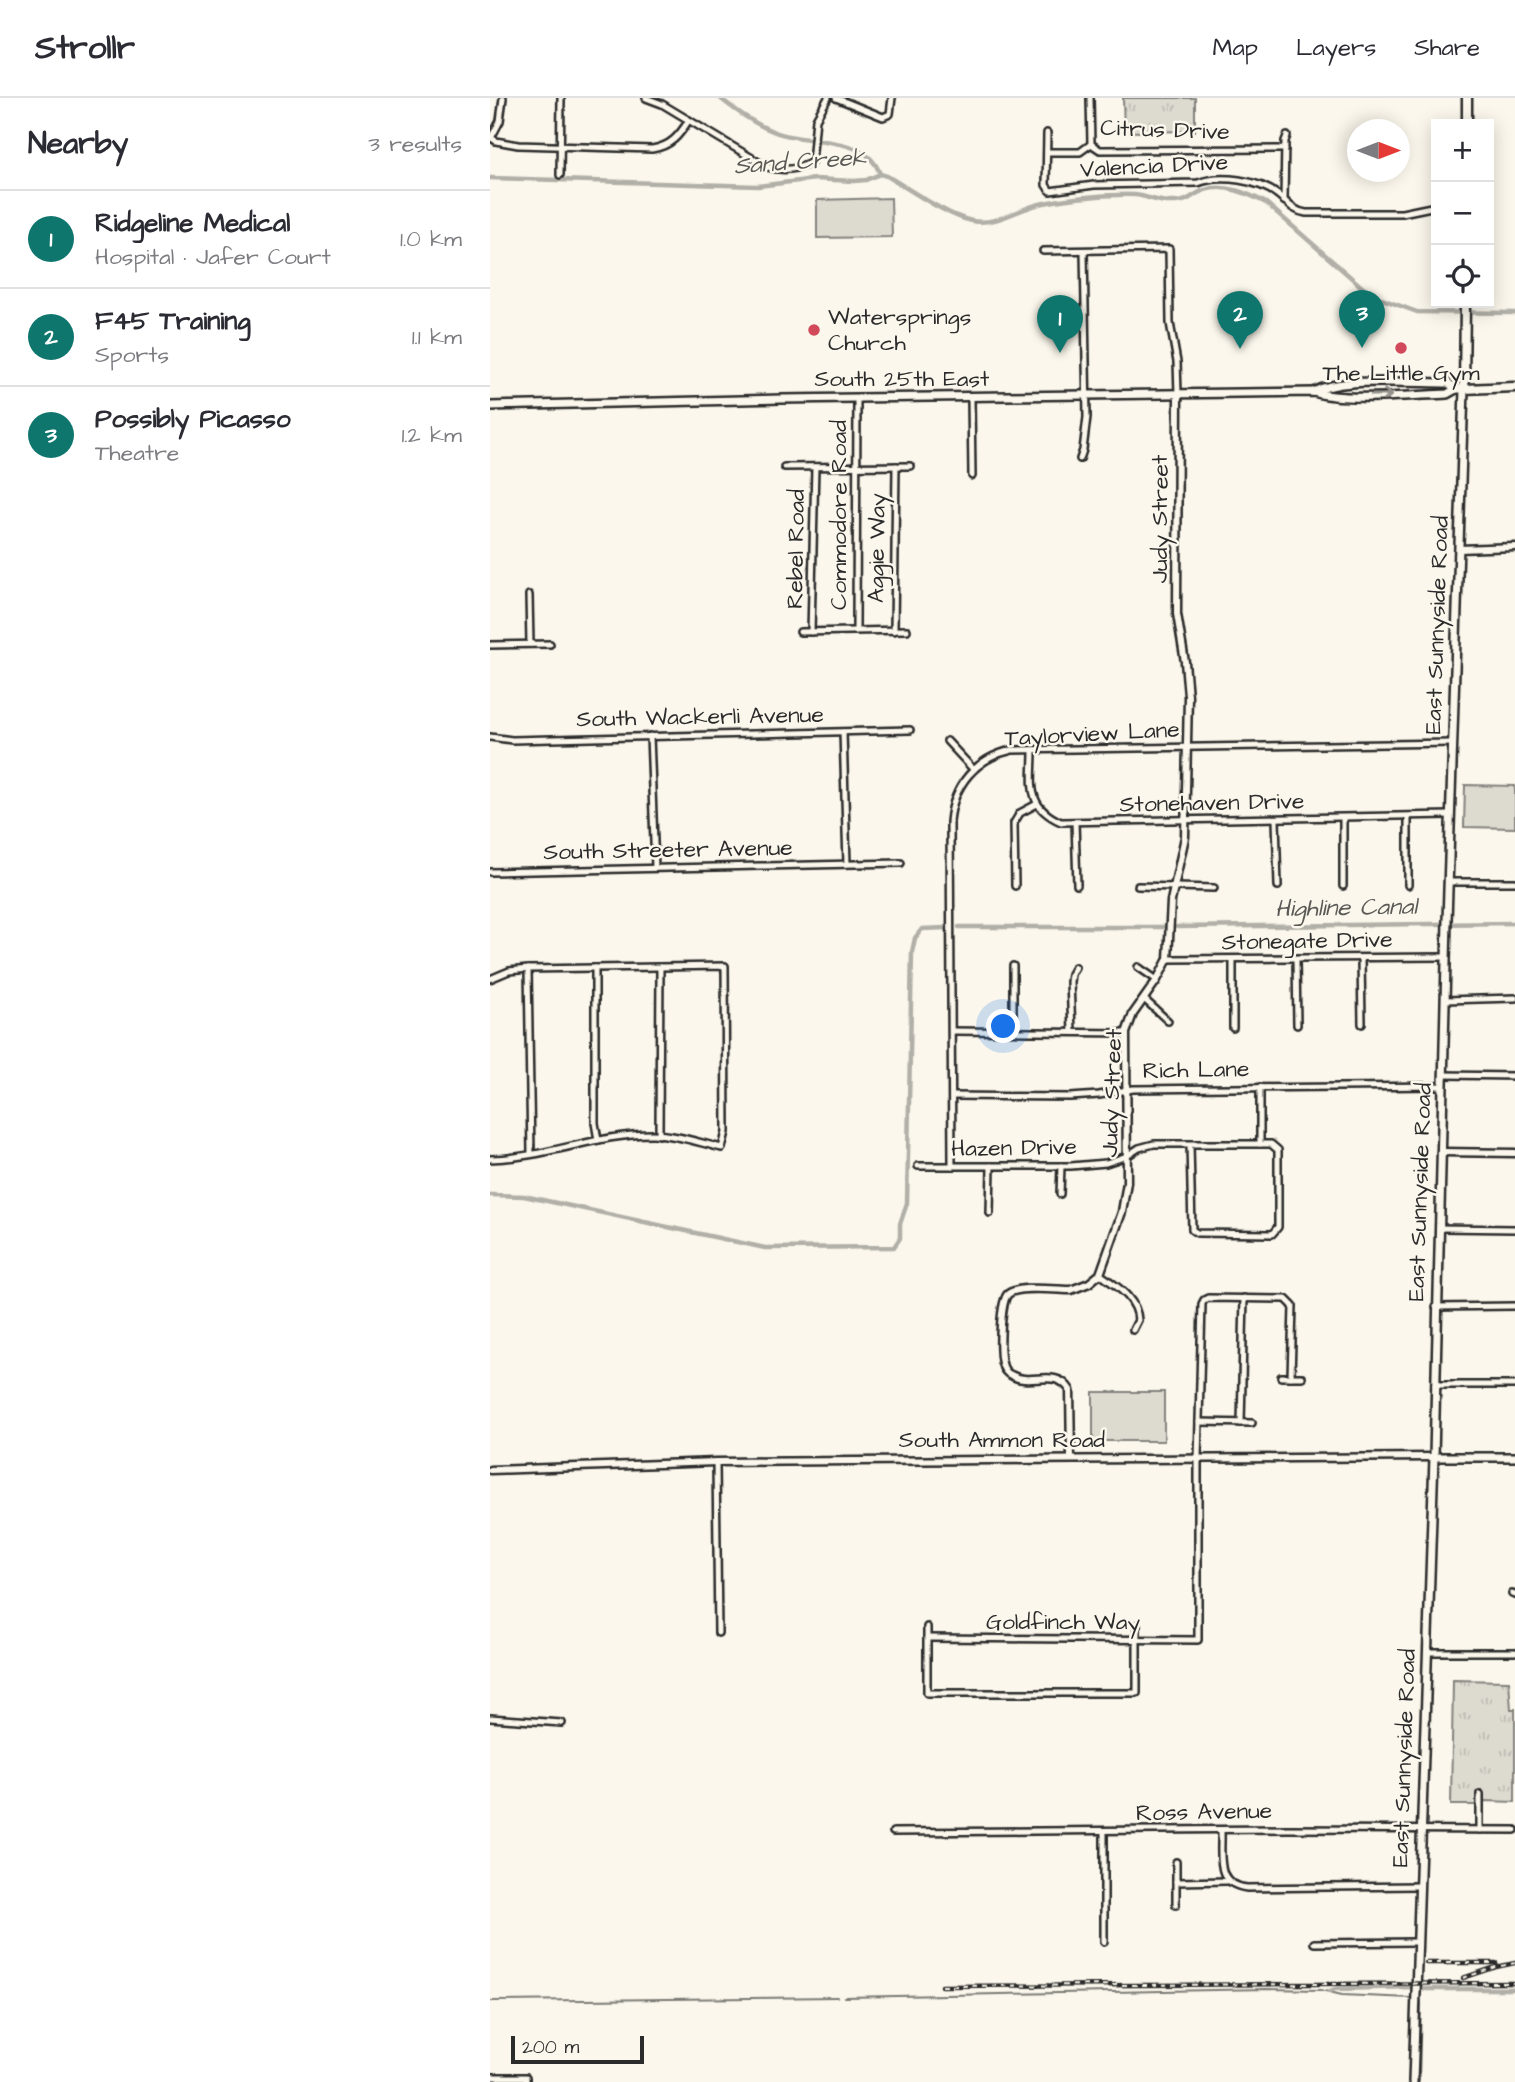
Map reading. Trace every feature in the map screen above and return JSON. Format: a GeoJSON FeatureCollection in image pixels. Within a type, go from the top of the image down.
{"type":"FeatureCollection","features":[{"type":"Feature","properties":{"kind":"main road"},"geometry":{"type":"LineString","coordinates":[[1467,98],[1467,119]]}},
{"type":"Feature","properties":{"kind":"main road","name":"East Sunnyside Road"},"geometry":{"type":"LineString","coordinates":[[1413,2082],[1434,1457],[1436,1307],[1459,549],[1460,389],[1465,309]]}},
{"type":"Feature","properties":{"kind":"main road","name":"South 25th East"},"geometry":{"type":"LineString","coordinates":[[1314,392],[1324,386],[1384,383],[1448,383],[1460,389]]}},
{"type":"Feature","properties":{"kind":"main road","name":"South 25th East"},"geometry":{"type":"LineString","coordinates":[[490,407],[858,398],[1314,392],[1324,396],[1360,396],[1447,394],[1460,389],[1515,387]]}},
{"type":"Feature","properties":{"kind":"main road","name":"South Ammon Road"},"geometry":{"type":"LineString","coordinates":[[1434,1457],[1515,1457]]}},
{"type":"Feature","properties":{"kind":"street"},"geometry":{"type":"LineString","coordinates":[[503,98],[500,121],[491,137],[496,141],[518,145],[652,149],[673,141],[689,120]]}},
{"type":"Feature","properties":{"kind":"street"},"geometry":{"type":"LineString","coordinates":[[560,175],[561,98]]}},
{"type":"Feature","properties":{"kind":"street"},"geometry":{"type":"LineString","coordinates":[[646,98],[663,104],[767,167],[781,170],[806,166],[812,162],[816,119],[828,98]]}},
{"type":"Feature","properties":{"kind":"street"},"geometry":{"type":"LineString","coordinates":[[836,98],[879,116],[887,116],[892,108],[892,98]]}},
{"type":"Feature","properties":{"kind":"street"},"geometry":{"type":"LineString","coordinates":[[1090,98],[1091,144]]}},
{"type":"Feature","properties":{"kind":"street","name":"Valencia Drive"},"geometry":{"type":"LineString","coordinates":[[1047,133],[1046,185],[1050,191],[1094,185],[1198,183],[1208,179],[1239,179],[1274,192],[1294,209],[1306,213],[1402,213],[1431,207]]}},
{"type":"Feature","properties":{"kind":"street"},"geometry":{"type":"LineString","coordinates":[[1284,201],[1287,136]]}},
{"type":"Feature","properties":{"kind":"street","name":"Citrus Drive"},"geometry":{"type":"LineString","coordinates":[[1047,152],[1080,152],[1091,144],[1100,150],[1285,149]]}},
{"type":"Feature","properties":{"kind":"street"},"geometry":{"type":"LineString","coordinates":[[1044,251],[1169,250],[1170,323],[1178,373],[1178,394]]}},
{"type":"Feature","properties":{"kind":"street"},"geometry":{"type":"LineString","coordinates":[[1080,459],[1086,432],[1084,251]]}},
{"type":"Feature","properties":{"kind":"street","name":"Judy Street"},"geometry":{"type":"LineString","coordinates":[[1100,1274],[1122,1212],[1128,1182],[1126,1032],[1133,1014],[1168,959],[1171,901],[1182,858],[1186,821],[1188,682],[1177,614],[1178,394]]}},
{"type":"Feature","properties":{"kind":"street","name":"Commodore Road"},"geometry":{"type":"LineString","coordinates":[[856,631],[858,398]]}},
{"type":"Feature","properties":{"kind":"street"},"geometry":{"type":"LineString","coordinates":[[971,398],[972,476]]}},
{"type":"Feature","properties":{"kind":"street","name":"Aggie Way"},"geometry":{"type":"LineString","coordinates":[[894,631],[896,466]]}},
{"type":"Feature","properties":{"kind":"street"},"geometry":{"type":"LineString","coordinates":[[784,467],[910,466]]}},
{"type":"Feature","properties":{"kind":"street","name":"Rebel Road"},"geometry":{"type":"LineString","coordinates":[[811,632],[815,467]]}},
{"type":"Feature","properties":{"kind":"street"},"geometry":{"type":"LineString","coordinates":[[1459,549],[1515,547]]}},
{"type":"Feature","properties":{"kind":"street"},"geometry":{"type":"LineString","coordinates":[[529,595],[530,644]]}},
{"type":"Feature","properties":{"kind":"street"},"geometry":{"type":"LineString","coordinates":[[800,632],[907,630]]}},
{"type":"Feature","properties":{"kind":"street"},"geometry":{"type":"LineString","coordinates":[[490,645],[550,644]]}},
{"type":"Feature","properties":{"kind":"street","name":"South Wackerli Avenue"},"geometry":{"type":"LineString","coordinates":[[490,737],[512,740],[910,730]]}},
{"type":"Feature","properties":{"kind":"street"},"geometry":{"type":"LineString","coordinates":[[843,732],[847,864]]}},
{"type":"Feature","properties":{"kind":"street"},"geometry":{"type":"LineString","coordinates":[[650,736],[655,868]]}},
{"type":"Feature","properties":{"kind":"street"},"geometry":{"type":"LineString","coordinates":[[947,741],[973,769]]}},
{"type":"Feature","properties":{"kind":"street","name":"Taylorview Lane"},"geometry":{"type":"LineString","coordinates":[[952,1166],[950,822],[951,808],[958,788],[973,769],[1004,752],[1033,750],[1453,743]]}},
{"type":"Feature","properties":{"kind":"street"},"geometry":{"type":"LineString","coordinates":[[1015,886],[1014,823],[1020,813],[1037,804],[1034,794],[1033,750]]}},
{"type":"Feature","properties":{"kind":"street","name":"Stonehaven Drive"},"geometry":{"type":"LineString","coordinates":[[1037,804],[1048,817],[1061,822],[1450,815]]}},
{"type":"Feature","properties":{"kind":"street"},"geometry":{"type":"LineString","coordinates":[[1408,817],[1408,885]]}},
{"type":"Feature","properties":{"kind":"street"},"geometry":{"type":"LineString","coordinates":[[1342,818],[1343,886]]}},
{"type":"Feature","properties":{"kind":"street"},"geometry":{"type":"LineString","coordinates":[[1276,819],[1278,886]]}},
{"type":"Feature","properties":{"kind":"street"},"geometry":{"type":"LineString","coordinates":[[1075,822],[1077,885]]}},
{"type":"Feature","properties":{"kind":"street","name":"South Streeter Avenue"},"geometry":{"type":"LineString","coordinates":[[490,872],[901,863]]}},
{"type":"Feature","properties":{"kind":"street"},"geometry":{"type":"LineString","coordinates":[[1448,882],[1515,882]]}},
{"type":"Feature","properties":{"kind":"street"},"geometry":{"type":"LineString","coordinates":[[1138,886],[1214,888]]}},
{"type":"Feature","properties":{"kind":"street","name":"Stonegate Drive"},"geometry":{"type":"LineString","coordinates":[[1168,959],[1446,957]]}},
{"type":"Feature","properties":{"kind":"street"},"geometry":{"type":"LineString","coordinates":[[1361,958],[1362,1024]]}},
{"type":"Feature","properties":{"kind":"street"},"geometry":{"type":"LineString","coordinates":[[1233,960],[1233,1028]]}},
{"type":"Feature","properties":{"kind":"street"},"geometry":{"type":"LineString","coordinates":[[1296,960],[1297,1025]]}},
{"type":"Feature","properties":{"kind":"street"},"geometry":{"type":"LineString","coordinates":[[490,979],[509,971],[528,969],[725,966],[726,1132],[722,1148],[659,1135],[598,1140],[531,1154],[490,1159]]}},
{"type":"Feature","properties":{"kind":"street"},"geometry":{"type":"LineString","coordinates":[[1013,966],[1013,1030]]}},
{"type":"Feature","properties":{"kind":"street"},"geometry":{"type":"LineString","coordinates":[[659,1135],[660,967]]}},
{"type":"Feature","properties":{"kind":"street"},"geometry":{"type":"LineString","coordinates":[[1072,1031],[1070,982],[1075,967]]}},
{"type":"Feature","properties":{"kind":"street"},"geometry":{"type":"LineString","coordinates":[[1138,967],[1157,980]]}},
{"type":"Feature","properties":{"kind":"street"},"geometry":{"type":"LineString","coordinates":[[595,968],[595,1124],[598,1140]]}},
{"type":"Feature","properties":{"kind":"street"},"geometry":{"type":"LineString","coordinates":[[528,969],[531,1154]]}},
{"type":"Feature","properties":{"kind":"street"},"geometry":{"type":"LineString","coordinates":[[1445,1000],[1515,998]]}},
{"type":"Feature","properties":{"kind":"street"},"geometry":{"type":"LineString","coordinates":[[1144,999],[1168,1021]]}},
{"type":"Feature","properties":{"kind":"street"},"geometry":{"type":"LineString","coordinates":[[952,1031],[1126,1032]]}},
{"type":"Feature","properties":{"kind":"street"},"geometry":{"type":"LineString","coordinates":[[1443,1075],[1515,1076]]}},
{"type":"Feature","properties":{"kind":"street","name":"Rich Lane"},"geometry":{"type":"LineString","coordinates":[[952,1096],[1070,1097],[1099,1095],[1126,1089],[1443,1086]]}},
{"type":"Feature","properties":{"kind":"street"},"geometry":{"type":"LineString","coordinates":[[1190,1144],[1192,1230],[1197,1233],[1272,1234],[1278,1227],[1278,1150],[1271,1144],[1260,1144],[1260,1087]]}},
{"type":"Feature","properties":{"kind":"street","name":"Hazen Drive"},"geometry":{"type":"LineString","coordinates":[[918,1166],[1061,1166],[1106,1163],[1154,1144],[1260,1144]]}},
{"type":"Feature","properties":{"kind":"street"},"geometry":{"type":"LineString","coordinates":[[1441,1152],[1515,1153]]}},
{"type":"Feature","properties":{"kind":"street"},"geometry":{"type":"LineString","coordinates":[[990,1213],[991,1166]]}},
{"type":"Feature","properties":{"kind":"street"},"geometry":{"type":"LineString","coordinates":[[1060,1194],[1061,1166]]}},
{"type":"Feature","properties":{"kind":"street"},"geometry":{"type":"LineString","coordinates":[[1439,1228],[1515,1229]]}},
{"type":"Feature","properties":{"kind":"street"},"geometry":{"type":"LineString","coordinates":[[1071,1459],[1070,1390],[1059,1379],[1016,1377],[1005,1370],[1001,1359],[1002,1304],[1007,1294],[1016,1290],[1071,1290],[1089,1283],[1100,1274],[1124,1292],[1135,1307],[1138,1320],[1133,1330]]}},
{"type":"Feature","properties":{"kind":"street"},"geometry":{"type":"LineString","coordinates":[[1241,1423],[1244,1298]]}},
{"type":"Feature","properties":{"kind":"street"},"geometry":{"type":"LineString","coordinates":[[1198,1459],[1204,1300],[1244,1298],[1290,1301],[1293,1306],[1291,1377]]}},
{"type":"Feature","properties":{"kind":"street"},"geometry":{"type":"LineString","coordinates":[[1436,1307],[1515,1306]]}},
{"type":"Feature","properties":{"kind":"street"},"geometry":{"type":"LineString","coordinates":[[1280,1377],[1302,1377]]}},
{"type":"Feature","properties":{"kind":"street"},"geometry":{"type":"LineString","coordinates":[[1435,1385],[1515,1385]]}},
{"type":"Feature","properties":{"kind":"street"},"geometry":{"type":"LineString","coordinates":[[1199,1423],[1252,1423]]}},
{"type":"Feature","properties":{"kind":"street","name":"South Ammon Road"},"geometry":{"type":"LineString","coordinates":[[490,1470],[716,1462],[1434,1457]]}},
{"type":"Feature","properties":{"kind":"street","name":"Goldfinch Way"},"geometry":{"type":"LineString","coordinates":[[927,1638],[1198,1640],[1198,1459]]}},
{"type":"Feature","properties":{"kind":"street"},"geometry":{"type":"LineString","coordinates":[[716,1462],[718,1633]]}},
{"type":"Feature","properties":{"kind":"street"},"geometry":{"type":"LineString","coordinates":[[927,1627],[927,1693],[1137,1693],[1138,1625]]}},
{"type":"Feature","properties":{"kind":"street"},"geometry":{"type":"LineString","coordinates":[[1427,1652],[1515,1652]]}},
{"type":"Feature","properties":{"kind":"street"},"geometry":{"type":"LineString","coordinates":[[490,1718],[562,1723]]}},
{"type":"Feature","properties":{"kind":"street"},"geometry":{"type":"LineString","coordinates":[[1480,1794],[1480,1830]]}},
{"type":"Feature","properties":{"kind":"street","name":"Ross Avenue"},"geometry":{"type":"LineString","coordinates":[[893,1832],[1515,1830]]}},
{"type":"Feature","properties":{"kind":"street"},"geometry":{"type":"LineString","coordinates":[[1104,1831],[1104,1942]]}},
{"type":"Feature","properties":{"kind":"street"},"geometry":{"type":"LineString","coordinates":[[1221,1831],[1223,1872],[1233,1886],[1419,1886]]}},
{"type":"Feature","properties":{"kind":"street"},"geometry":{"type":"LineString","coordinates":[[1176,1862],[1176,1905]]}},
{"type":"Feature","properties":{"kind":"street"},"geometry":{"type":"LineString","coordinates":[[1176,1882],[1227,1881]]}},
{"type":"Feature","properties":{"kind":"street"},"geometry":{"type":"LineString","coordinates":[[1314,1943],[1417,1942]]}},
{"type":"Feature","properties":{"kind":"street"},"geometry":{"type":"LineString","coordinates":[[490,2077],[526,2080]]}},
{"type":"Feature","properties":{"kind":"green space"},"geometry":{"type":"Polygon","coordinates":[[[1123,98],[1195,98],[1195,131],[1124,132],[1123,98]]]}},
{"type":"Feature","properties":{"kind":"green space"},"geometry":{"type":"Polygon","coordinates":[[[891,198],[892,237],[817,238],[817,200],[891,198]]]}},
{"type":"Feature","properties":{"kind":"green space"},"geometry":{"type":"Polygon","coordinates":[[[1465,785],[1515,786],[1515,828],[1464,827],[1465,785]]]}},
{"type":"Feature","properties":{"kind":"green space"},"geometry":{"type":"Polygon","coordinates":[[[1093,1392],[1164,1392],[1164,1441],[1093,1441],[1093,1392]]]}},
{"type":"Feature","properties":{"kind":"green space"},"geometry":{"type":"Polygon","coordinates":[[[1453,1680],[1509,1681],[1511,1709],[1515,1709],[1515,1802],[1484,1801],[1484,1805],[1451,1805],[1453,1680]]]}},
{"type":"Feature","properties":{"kind":"waterway"},"geometry":{"type":"LineString","coordinates":[[720,98],[753,121],[775,132],[834,142],[862,152],[873,161],[880,174]]}},
{"type":"Feature","properties":{"kind":"waterway","name":"Sand Creek"},"geometry":{"type":"LineString","coordinates":[[490,178],[758,186],[815,179],[866,180],[880,174],[952,214],[981,222],[1000,219],[1035,205],[1065,200],[1135,195],[1178,202],[1205,190],[1229,189],[1266,203],[1371,295],[1417,312],[1515,313]]}},
{"type":"Feature","properties":{"kind":"waterway","name":"Highline Canal"},"geometry":{"type":"LineString","coordinates":[[1177,927],[1515,923]]}},
{"type":"Feature","properties":{"kind":"waterway"},"geometry":{"type":"LineString","coordinates":[[959,927],[1164,927]]}},
{"type":"Feature","properties":{"kind":"waterway"},"geometry":{"type":"LineString","coordinates":[[490,1195],[524,1196],[765,1248],[894,1247],[900,1238],[900,1224],[907,1203],[912,952],[915,938],[922,929],[945,928]]}},
{"type":"Feature","properties":{"kind":"waterway"},"geometry":{"type":"LineString","coordinates":[[1330,1991],[1411,1987]]}},
{"type":"Feature","properties":{"kind":"waterway"},"geometry":{"type":"LineString","coordinates":[[844,1997],[1267,1989],[1321,1990],[1342,1995],[1411,1998]]}},
{"type":"Feature","properties":{"kind":"waterway"},"geometry":{"type":"LineString","coordinates":[[1423,1989],[1515,1989]]}},
{"type":"Feature","properties":{"kind":"waterway"},"geometry":{"type":"LineString","coordinates":[[490,2001],[837,1997]]}},
{"type":"Feature","properties":{"kind":"waterway"},"geometry":{"type":"LineString","coordinates":[[1419,1998],[1419,2082]]}},
{"type":"Feature","properties":{"kind":"railway"},"geometry":{"type":"LineString","coordinates":[[1426,1963],[1496,1963]]}},
{"type":"Feature","properties":{"kind":"railway"},"geometry":{"type":"LineString","coordinates":[[1463,1978],[1515,1963]]}},
{"type":"Feature","properties":{"kind":"railway"},"geometry":{"type":"LineString","coordinates":[[942,1986],[1515,1983]]}},
{"type":"Feature","properties":{"kind":"place","name":"Watersprings Church"},"geometry":{"type":"Point","coordinates":[814,330]}},
{"type":"Feature","properties":{"kind":"place","name":"Possibly Picasso"},"geometry":{"type":"Point","coordinates":[1362,348]}},
{"type":"Feature","properties":{"kind":"place","name":"The Little Gym"},"geometry":{"type":"Point","coordinates":[1401,348]}},
{"type":"Feature","properties":{"kind":"place","name":"F45 Training"},"geometry":{"type":"Point","coordinates":[1240,349]}},
{"type":"Feature","properties":{"kind":"place","name":"Ridgeline Medical"},"geometry":{"type":"Point","coordinates":[1060,353]}}]}
